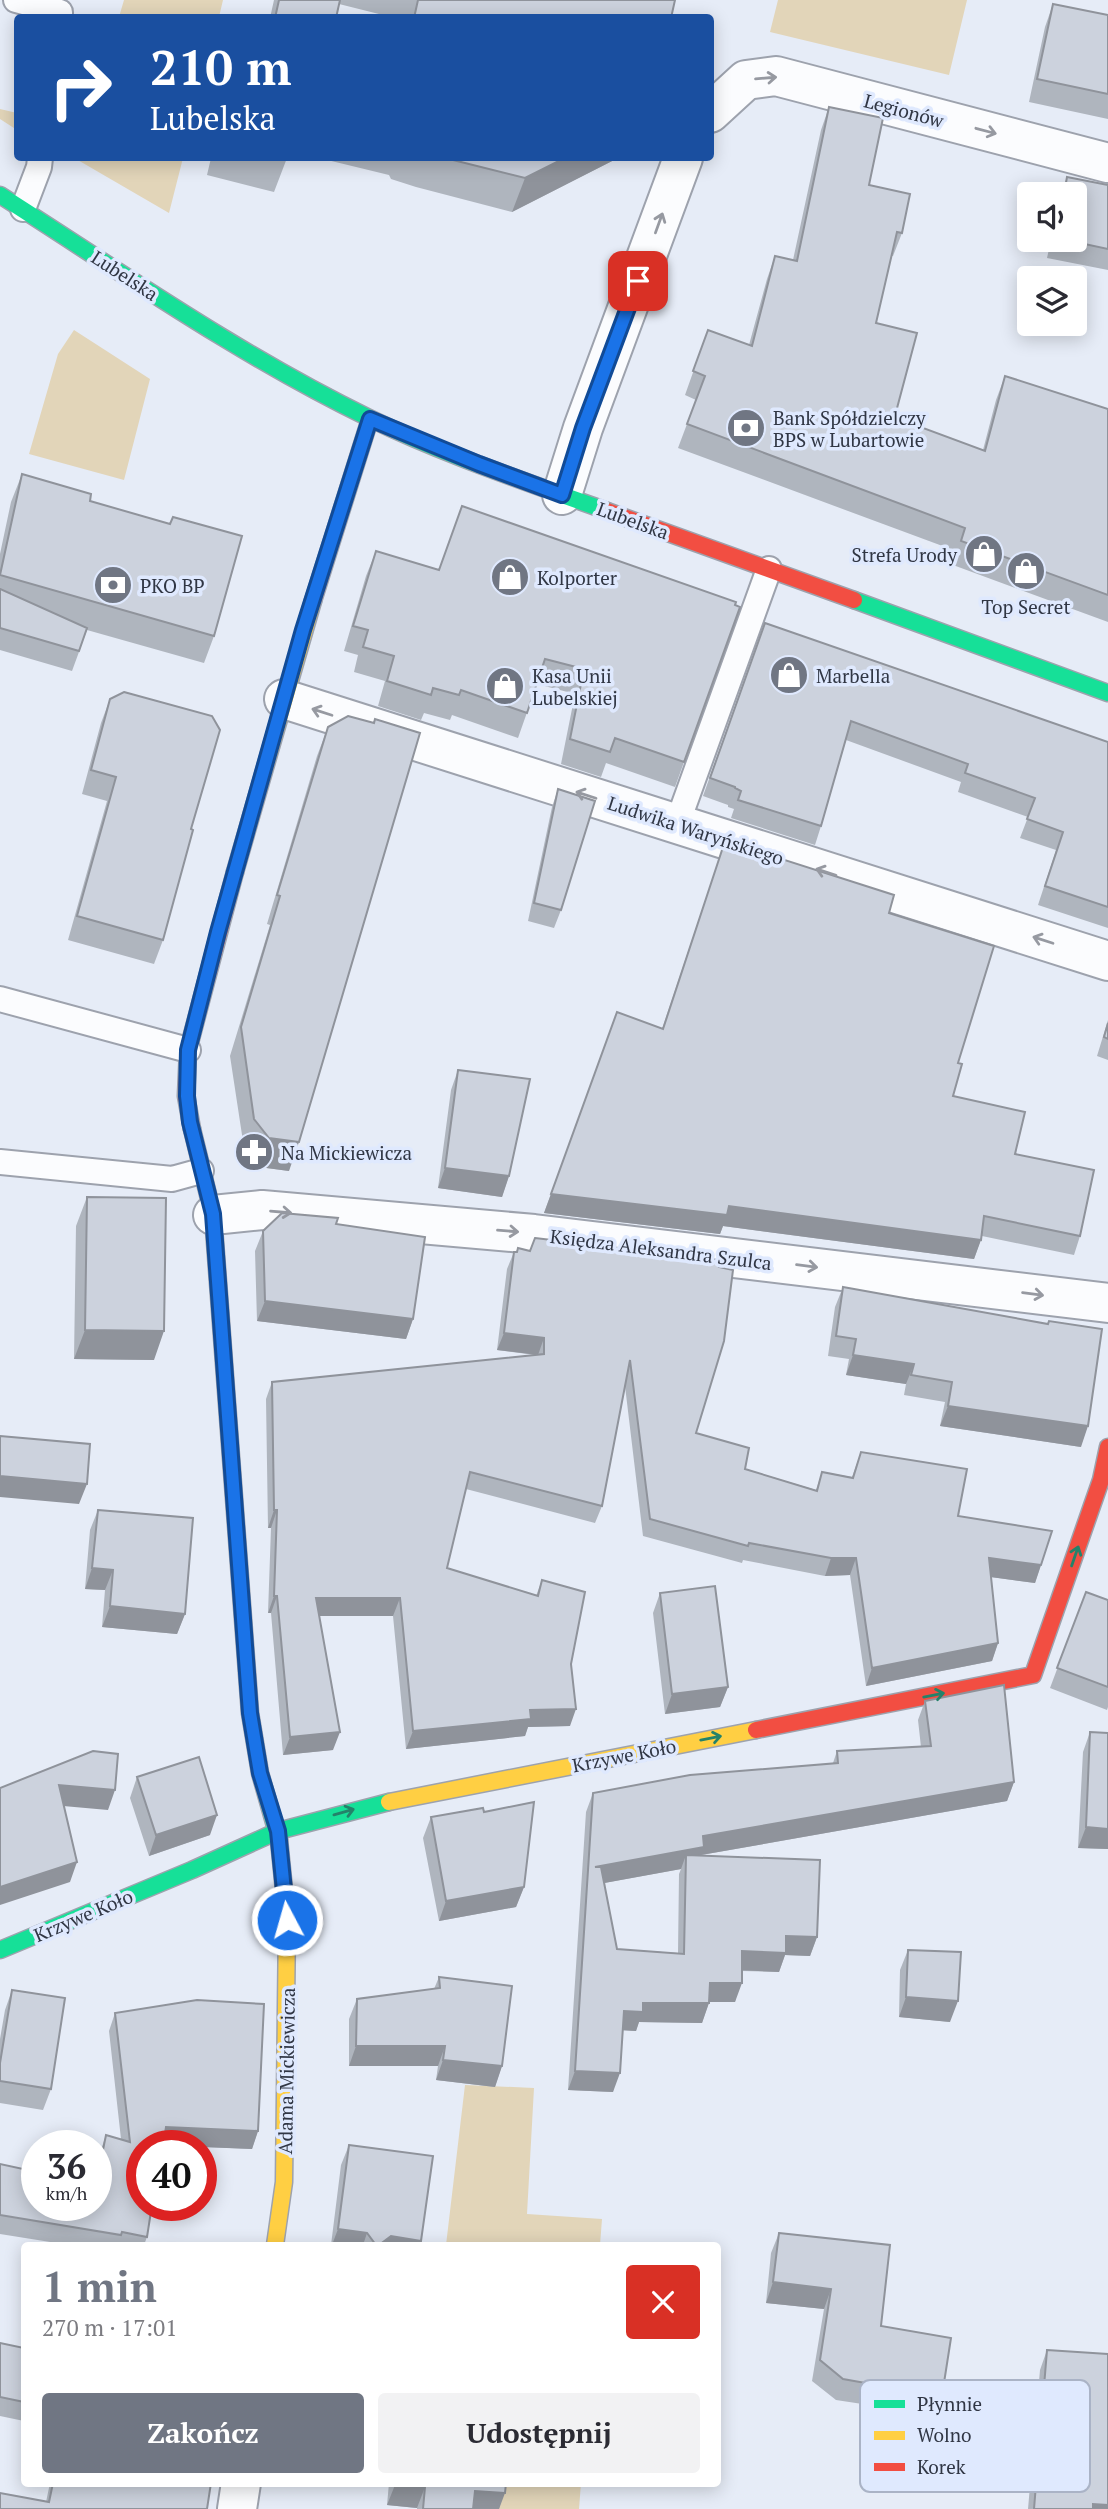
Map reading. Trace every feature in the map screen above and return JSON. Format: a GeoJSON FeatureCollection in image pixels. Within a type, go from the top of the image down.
{"type":"FeatureCollection","features":[{"type":"Feature","properties":{"kind":"street","name":"Legionów"},"geometry":{"type":"LineString","coordinates":[[714,109],[746,80],[776,76],[1108,163]]}},
{"type":"Feature","properties":{"kind":"street"},"geometry":{"type":"LineString","coordinates":[[562,495],[583,428],[682,161]]}},
{"type":"Feature","properties":{"kind":"street","name":"Lubelska"},"geometry":{"type":"LineString","coordinates":[[0,195],[253,357],[370,419],[562,495],[1108,693]]}},
{"type":"Feature","properties":{"kind":"street","name":"Adama Mickiewicza"},"geometry":{"type":"LineString","coordinates":[[275,2242],[284,2182],[287,1920],[278,1831],[260,1773],[250,1713],[213,1214],[190,1122],[187,1096],[188,1050],[218,932],[303,630],[370,419]]}},
{"type":"Feature","properties":{"kind":"street","name":"Ludwika Waryńskiego"},"geometry":{"type":"LineString","coordinates":[[284,699],[1108,961]]}},
{"type":"Feature","properties":{"kind":"street","name":"Księdza Aleksandra Szulca"},"geometry":{"type":"LineString","coordinates":[[213,1214],[262,1210],[534,1234],[1108,1303]]}},
{"type":"Feature","properties":{"kind":"street","name":"Krzywe Koło"},"geometry":{"type":"LineString","coordinates":[[0,1950],[278,1831],[368,1805],[1033,1675],[1101,1480],[1108,1447]]}},
{"type":"Feature","properties":{"kind":"street"},"geometry":{"type":"LineString","coordinates":[[237,2509],[240,2487]]}},
{"type":"Feature","properties":{"kind":"lane"},"geometry":{"type":"LineString","coordinates":[[16,0],[61,10]]}},
{"type":"Feature","properties":{"kind":"lane"},"geometry":{"type":"LineString","coordinates":[[23,209],[40,161]]}},
{"type":"Feature","properties":{"kind":"lane"},"geometry":{"type":"LineString","coordinates":[[677,824],[769,569]]}},
{"type":"Feature","properties":{"kind":"lane"},"geometry":{"type":"LineString","coordinates":[[0,999],[188,1050]]}},
{"type":"Feature","properties":{"kind":"lane"},"geometry":{"type":"LineString","coordinates":[[0,1162],[172,1179],[201,1171]]}},
{"type":"Feature","properties":{"kind":"shaded area"},"geometry":{"type":"Polygon","coordinates":[[[124,0],[223,0],[220,14],[120,14],[124,0]]]}},
{"type":"Feature","properties":{"kind":"shaded area"},"geometry":{"type":"Polygon","coordinates":[[[778,0],[967,0],[949,75],[770,32],[778,0]]]}},
{"type":"Feature","properties":{"kind":"shaded area"},"geometry":{"type":"Polygon","coordinates":[[[0,109],[14,112],[14,128],[0,119],[0,109]]]}},
{"type":"Feature","properties":{"kind":"shaded area"},"geometry":{"type":"Polygon","coordinates":[[[79,161],[182,161],[169,213],[79,161]]]}},
{"type":"Feature","properties":{"kind":"shaded area"},"geometry":{"type":"Polygon","coordinates":[[[74,330],[150,379],[124,480],[29,454],[58,354],[74,330]]]}},
{"type":"Feature","properties":{"kind":"shaded area"},"geometry":{"type":"Polygon","coordinates":[[[465,2085],[534,2088],[527,2214],[602,2219],[600,2242],[446,2242],[465,2085]]]}},
{"type":"Feature","properties":{"kind":"shaded area"},"geometry":{"type":"Polygon","coordinates":[[[498,2487],[581,2487],[579,2509],[496,2509],[498,2487]]]}},
{"type":"Feature","properties":{"kind":"building"},"geometry":{"type":"Polygon","coordinates":[[[279,0],[340,0],[337,14],[276,14],[279,0]]]}},
{"type":"Feature","properties":{"kind":"building"},"geometry":{"type":"Polygon","coordinates":[[[418,0],[675,0],[672,14],[415,14],[418,0]]]}},
{"type":"Feature","properties":{"kind":"building"},"geometry":{"type":"Polygon","coordinates":[[[1053,4],[1108,15],[1108,94],[1037,79],[1053,4]]]}},
{"type":"Feature","properties":{"kind":"building"},"geometry":{"type":"Polygon","coordinates":[[[829,107],[883,118],[869,185],[910,194],[902,233],[897,232],[876,323],[917,333],[896,418],[985,451],[1005,376],[1108,409],[1108,595],[961,541],[965,528],[687,424],[705,376],[693,371],[708,330],[752,346],[775,256],[797,261],[829,107]]]}},
{"type":"Feature","properties":{"kind":"building"},"geometry":{"type":"Polygon","coordinates":[[[457,161],[559,161],[525,178],[457,161]]]}},
{"type":"Feature","properties":{"kind":"building"},"geometry":{"type":"Polygon","coordinates":[[[1067,177],[1108,185],[1108,249],[1087,244],[1087,182],[1066,182],[1067,177]]]}},
{"type":"Feature","properties":{"kind":"building","name":"PKO BP"},"geometry":{"type":"Polygon","coordinates":[[[22,474],[91,494],[90,501],[170,524],[173,517],[242,536],[214,636],[0,575],[22,474]]]}},
{"type":"Feature","properties":{"kind":"building"},"geometry":{"type":"Polygon","coordinates":[[[462,506],[736,602],[735,605],[740,607],[684,762],[615,738],[610,752],[570,739],[584,669],[545,659],[527,713],[461,690],[459,695],[433,688],[431,695],[387,681],[394,656],[363,647],[368,630],[353,626],[376,551],[439,570],[462,506]]]}},
{"type":"Feature","properties":{"kind":"building"},"geometry":{"type":"Polygon","coordinates":[[[0,589],[87,628],[79,651],[0,628],[0,589]]]}},
{"type":"Feature","properties":{"kind":"building"},"geometry":{"type":"Polygon","coordinates":[[[765,623],[1108,742],[1108,907],[1045,886],[1063,832],[1027,819],[1035,798],[965,773],[968,764],[851,721],[821,826],[738,800],[741,791],[710,778],[765,623]]]}},
{"type":"Feature","properties":{"kind":"building"},"geometry":{"type":"Polygon","coordinates":[[[124,692],[212,716],[220,730],[163,940],[77,916],[116,777],[91,770],[110,699],[124,692]]]}},
{"type":"Feature","properties":{"kind":"building"},"geometry":{"type":"Polygon","coordinates":[[[348,716],[374,723],[375,719],[420,733],[299,1142],[269,1138],[254,1119],[241,1027],[280,896],[277,895],[328,727],[348,716]]]}},
{"type":"Feature","properties":{"kind":"building"},"geometry":{"type":"Polygon","coordinates":[[[558,789],[595,801],[561,910],[534,903],[558,789]]]}},
{"type":"Feature","properties":{"kind":"building"},"geometry":{"type":"Polygon","coordinates":[[[725,841],[894,895],[889,913],[994,946],[958,1063],[962,1064],[953,1096],[1025,1112],[1015,1154],[1094,1170],[1080,1236],[984,1216],[981,1240],[729,1206],[727,1215],[551,1194],[617,1012],[663,1029],[725,841]]]}},
{"type":"Feature","properties":{"kind":"building"},"geometry":{"type":"Polygon","coordinates":[[[1108,1023],[1108,1039],[1104,1037],[1108,1023]]]}},
{"type":"Feature","properties":{"kind":"building"},"geometry":{"type":"Polygon","coordinates":[[[458,1070],[530,1079],[509,1176],[445,1168],[458,1070]]]}},
{"type":"Feature","properties":{"kind":"building"},"geometry":{"type":"Polygon","coordinates":[[[87,1197],[166,1198],[164,1331],[85,1330],[87,1197]]]}},
{"type":"Feature","properties":{"kind":"building"},"geometry":{"type":"Polygon","coordinates":[[[282,1213],[338,1218],[336,1224],[425,1237],[413,1319],[265,1301],[263,1231],[282,1213]]]}},
{"type":"Feature","properties":{"kind":"building"},"geometry":{"type":"Polygon","coordinates":[[[535,1238],[720,1260],[719,1267],[733,1270],[724,1341],[696,1433],[749,1448],[745,1469],[817,1491],[822,1472],[853,1478],[861,1452],[967,1469],[958,1516],[1052,1531],[1041,1565],[989,1558],[998,1643],[872,1668],[856,1558],[831,1558],[749,1543],[748,1546],[650,1519],[630,1360],[602,1506],[470,1472],[447,1568],[538,1596],[542,1580],[585,1592],[571,1664],[576,1709],[530,1710],[531,1719],[413,1731],[400,1598],[316,1598],[340,1732],[290,1737],[277,1596],[274,1596],[277,1510],[274,1510],[272,1382],[544,1354],[544,1338],[504,1333],[514,1252],[517,1252],[518,1248],[530,1251],[535,1238]]]}},
{"type":"Feature","properties":{"kind":"building"},"geometry":{"type":"Polygon","coordinates":[[[843,1287],[1048,1324],[1049,1321],[1102,1329],[1088,1426],[948,1406],[952,1382],[911,1375],[914,1364],[853,1355],[856,1339],[836,1336],[843,1287]]]}},
{"type":"Feature","properties":{"kind":"building"},"geometry":{"type":"Polygon","coordinates":[[[0,1436],[90,1444],[87,1484],[0,1476],[0,1436]]]}},
{"type":"Feature","properties":{"kind":"building"},"geometry":{"type":"Polygon","coordinates":[[[98,1510],[193,1518],[185,1614],[110,1606],[113,1570],[92,1568],[98,1510]]]}},
{"type":"Feature","properties":{"kind":"building"},"geometry":{"type":"Polygon","coordinates":[[[715,1586],[728,1687],[672,1694],[660,1593],[715,1586]]]}},
{"type":"Feature","properties":{"kind":"building"},"geometry":{"type":"Polygon","coordinates":[[[1086,1592],[1108,1600],[1108,1687],[1057,1668],[1086,1592]]]}},
{"type":"Feature","properties":{"kind":"building"},"geometry":{"type":"Polygon","coordinates":[[[1004,1685],[1014,1782],[703,1836],[704,1847],[595,1867],[601,1867],[617,1949],[684,1954],[686,1855],[820,1860],[817,1937],[786,1936],[786,1953],[742,1951],[742,1983],[710,1983],[709,2003],[643,2003],[643,2012],[624,2011],[620,2073],[575,2071],[593,1793],[690,1775],[838,1763],[837,1751],[931,1746],[925,1701],[1004,1685]]]}},
{"type":"Feature","properties":{"kind":"building"},"geometry":{"type":"Polygon","coordinates":[[[1090,1732],[1108,1733],[1108,1829],[1086,1827],[1090,1732]]]}},
{"type":"Feature","properties":{"kind":"building"},"geometry":{"type":"Polygon","coordinates":[[[93,1751],[118,1754],[115,1790],[59,1785],[77,1862],[0,1887],[0,1788],[93,1751]]]}},
{"type":"Feature","properties":{"kind":"building"},"geometry":{"type":"Polygon","coordinates":[[[199,1757],[217,1815],[156,1835],[137,1777],[199,1757]]]}},
{"type":"Feature","properties":{"kind":"building"},"geometry":{"type":"Polygon","coordinates":[[[534,1802],[524,1887],[446,1901],[431,1817],[483,1808],[484,1812],[534,1802]]]}},
{"type":"Feature","properties":{"kind":"building"},"geometry":{"type":"Polygon","coordinates":[[[908,1950],[961,1952],[958,2001],[906,1997],[908,1950]]]}},
{"type":"Feature","properties":{"kind":"building"},"geometry":{"type":"Polygon","coordinates":[[[439,1977],[512,1986],[502,2066],[443,2060],[445,2046],[356,2046],[357,1999],[440,1988],[439,1977]]]}},
{"type":"Feature","properties":{"kind":"building"},"geometry":{"type":"Polygon","coordinates":[[[12,1990],[65,1998],[51,2089],[0,2081],[0,2063],[12,1990]]]}},
{"type":"Feature","properties":{"kind":"building"},"geometry":{"type":"Polygon","coordinates":[[[197,2000],[264,2004],[258,2131],[166,2127],[166,2130],[129,2130],[115,2013],[197,2000]]]}},
{"type":"Feature","properties":{"kind":"building"},"geometry":{"type":"Polygon","coordinates":[[[112,2137],[126,2141],[126,2221],[150,2221],[147,2237],[36,2221],[112,2221],[112,2137]]]}},
{"type":"Feature","properties":{"kind":"building"},"geometry":{"type":"Polygon","coordinates":[[[349,2145],[433,2156],[421,2241],[391,2236],[383,2242],[374,2242],[367,2233],[338,2229],[349,2145]]]}},
{"type":"Feature","properties":{"kind":"building"},"geometry":{"type":"Polygon","coordinates":[[[0,2164],[21,2169],[21,2218],[0,2215],[0,2164]]]}},
{"type":"Feature","properties":{"kind":"building"},"geometry":{"type":"Polygon","coordinates":[[[779,2233],[890,2245],[881,2326],[951,2338],[944,2380],[860,2382],[843,2379],[820,2360],[831,2289],[773,2282],[779,2233]]]}},
{"type":"Feature","properties":{"kind":"building"},"geometry":{"type":"Polygon","coordinates":[[[0,2343],[21,2347],[21,2401],[0,2397],[0,2343]]]}},
{"type":"Feature","properties":{"kind":"building"},"geometry":{"type":"Polygon","coordinates":[[[1047,2350],[1108,2354],[1108,2505],[1093,2504],[1093,2509],[1034,2509],[1035,2492],[1090,2492],[1090,2380],[1045,2380],[1047,2350]]]}},
{"type":"Feature","properties":{"kind":"building"},"geometry":{"type":"Polygon","coordinates":[[[52,2487],[210,2487],[207,2509],[0,2509],[0,2493],[49,2502],[52,2487]]]}},
{"type":"Feature","properties":{"kind":"building"},"geometry":{"type":"Polygon","coordinates":[[[425,2487],[506,2487],[505,2493],[475,2491],[473,2509],[423,2509],[425,2487]]]}},
{"type":"Feature","properties":{"kind":"traffic: fast"},"geometry":{"type":"LineString","coordinates":[[0,195],[227,340],[369,418],[486,468],[607,511]]}},
{"type":"Feature","properties":{"kind":"traffic: fast"},"geometry":{"type":"LineString","coordinates":[[854,600],[1108,693]]}},
{"type":"Feature","properties":{"kind":"traffic: fast"},"geometry":{"type":"LineString","coordinates":[[192,1129],[213,1215],[250,1713],[260,1773],[279,1840]]}},
{"type":"Feature","properties":{"kind":"traffic: fast"},"geometry":{"type":"LineString","coordinates":[[0,1950],[278,1831],[389,1802]]}},
{"type":"Feature","properties":{"kind":"traffic: slow"},"geometry":{"type":"LineString","coordinates":[[235,872],[313,601]]}},
{"type":"Feature","properties":{"kind":"traffic: slow"},"geometry":{"type":"LineString","coordinates":[[389,1802],[756,1730]]}},
{"type":"Feature","properties":{"kind":"traffic: slow"},"geometry":{"type":"LineString","coordinates":[[275,2242],[284,2182],[287,1920],[279,1840]]}},
{"type":"Feature","properties":{"kind":"traffic: jam"},"geometry":{"type":"LineString","coordinates":[[313,601],[370,419]]}},
{"type":"Feature","properties":{"kind":"traffic: jam"},"geometry":{"type":"LineString","coordinates":[[607,511],[854,600]]}},
{"type":"Feature","properties":{"kind":"traffic: jam"},"geometry":{"type":"LineString","coordinates":[[192,1129],[186,1096],[188,1050],[235,872]]}},
{"type":"Feature","properties":{"kind":"traffic: jam"},"geometry":{"type":"LineString","coordinates":[[756,1730],[1033,1675],[1101,1480],[1108,1447]]}},
{"type":"Feature","properties":{"kind":"place","name":"Bank Spółdzielczy BPS w Lubartowie"},"geometry":{"type":"Point","coordinates":[746,428]}},
{"type":"Feature","properties":{"kind":"place","name":"Strefa Urody"},"geometry":{"type":"Point","coordinates":[984,554]}},
{"type":"Feature","properties":{"kind":"place","name":"Top Secret"},"geometry":{"type":"Point","coordinates":[1026,571]}},
{"type":"Feature","properties":{"kind":"place","name":"Kolporter"},"geometry":{"type":"Point","coordinates":[510,577]}},
{"type":"Feature","properties":{"kind":"place","name":"PKO BP"},"geometry":{"type":"Point","coordinates":[113,585]}},
{"type":"Feature","properties":{"kind":"place","name":"Marbella"},"geometry":{"type":"Point","coordinates":[789,675]}},
{"type":"Feature","properties":{"kind":"place","name":"Kasa Unii Lubelskiej"},"geometry":{"type":"Point","coordinates":[505,686]}},
{"type":"Feature","properties":{"kind":"place","name":"Na Mickiewicza"},"geometry":{"type":"Point","coordinates":[254,1152]}},
{"type":"Feature","properties":{"kind":"route"},"geometry":{"type":"LineString","coordinates":[[287,1920],[278,1831],[260,1773],[250,1713],[213,1214],[190,1122],[187,1096],[188,1050],[218,932],[303,630],[370,419],[562,495],[583,428],[638,281]]}}]}
